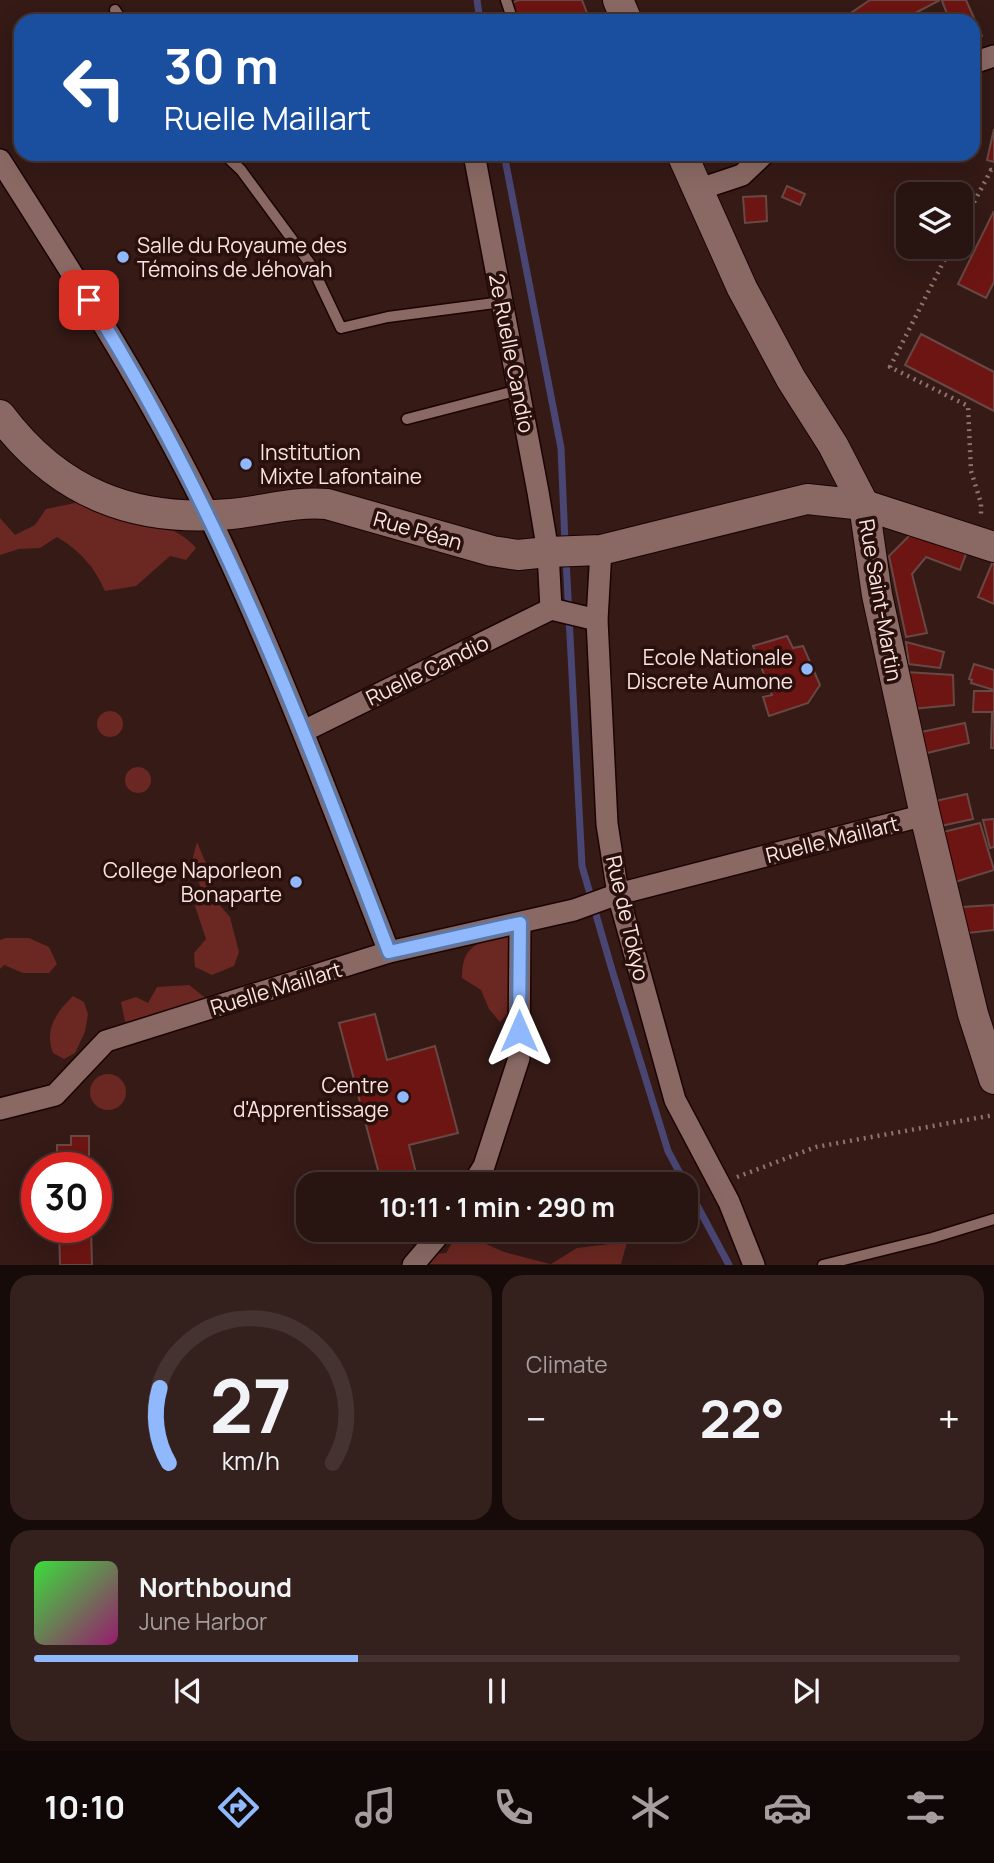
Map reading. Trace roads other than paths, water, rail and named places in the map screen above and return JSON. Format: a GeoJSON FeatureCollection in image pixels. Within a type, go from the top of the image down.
{"type":"FeatureCollection","features":[{"type":"Feature","properties":{"kind":"street"},"geometry":{"type":"LineString","coordinates":[[0,160],[118,346],[208,515],[303,731],[389,952]]}},
{"type":"Feature","properties":{"kind":"street","name":"2e Ruelle Candio"},"geometry":{"type":"LineString","coordinates":[[475,161],[548,552],[551,609]]}},
{"type":"Feature","properties":{"kind":"street","name":"Rue Saint-Martin"},"geometry":{"type":"LineString","coordinates":[[685,161],[742,288],[791,379],[833,445],[864,505],[877,595],[925,815],[973,1014],[994,1079]]}},
{"type":"Feature","properties":{"kind":"street"},"geometry":{"type":"LineString","coordinates":[[697,190],[742,175],[757,161]]}},
{"type":"Feature","properties":{"kind":"street","name":"Rue Péan"},"geometry":{"type":"LineString","coordinates":[[0,415],[40,461],[78,488],[113,503],[186,516],[252,512],[305,502],[327,504],[492,551],[518,555],[601,551],[807,499],[864,505],[987,544]]}},
{"type":"Feature","properties":{"kind":"street","name":"Rue de Tokyo"},"geometry":{"type":"LineString","coordinates":[[601,551],[597,620],[607,824],[618,894],[675,1100],[719,1184],[754,1265]]}},
{"type":"Feature","properties":{"kind":"street"},"geometry":{"type":"LineString","coordinates":[[551,609],[597,620]]}},
{"type":"Feature","properties":{"kind":"street","name":"Ruelle Candio"},"geometry":{"type":"LineString","coordinates":[[303,731],[551,609]]}},
{"type":"Feature","properties":{"kind":"street","name":"Ruelle Maillart"},"geometry":{"type":"LineString","coordinates":[[0,1110],[55,1096],[106,1041],[389,952],[574,910],[618,894],[925,815]]}},
{"type":"Feature","properties":{"kind":"street"},"geometry":{"type":"LineString","coordinates":[[480,1172],[519,1058],[520,923]]}},
{"type":"Feature","properties":{"kind":"street"},"geometry":{"type":"LineString","coordinates":[[413,1265],[433,1242]]}},
{"type":"Feature","properties":{"kind":"lane"},"geometry":{"type":"LineString","coordinates":[[115,10],[118,14]]}},
{"type":"Feature","properties":{"kind":"lane"},"geometry":{"type":"LineString","coordinates":[[232,161],[311,265],[341,328],[388,317],[502,302]]}},
{"type":"Feature","properties":{"kind":"lane"},"geometry":{"type":"LineString","coordinates":[[407,419],[519,390]]}},
{"type":"Feature","properties":{"kind":"lane"},"geometry":{"type":"LineString","coordinates":[[823,1265],[932,1238],[994,1219]]}},
{"type":"Feature","properties":{"kind":"waterway"},"geometry":{"type":"LineString","coordinates":[[477,0],[479,14]]}},
{"type":"Feature","properties":{"kind":"waterway"},"geometry":{"type":"LineString","coordinates":[[505,161],[561,448],[565,543]]}},
{"type":"Feature","properties":{"kind":"waterway"},"geometry":{"type":"LineString","coordinates":[[566,559],[582,866],[668,1151],[729,1265]]}},
{"type":"Feature","properties":{"kind":"place","name":"Salle du Royaume des Témoins de Jéhovah"},"geometry":{"type":"Point","coordinates":[123,257]}},
{"type":"Feature","properties":{"kind":"place","name":"Institution Mixte Lafontaine"},"geometry":{"type":"Point","coordinates":[246,464]}},
{"type":"Feature","properties":{"kind":"place","name":"Ecole Nationale Discrete Aumone"},"geometry":{"type":"Point","coordinates":[807,669]}},
{"type":"Feature","properties":{"kind":"place","name":"College Naporleon Bonaparte"},"geometry":{"type":"Point","coordinates":[296,882]}},
{"type":"Feature","properties":{"kind":"place","name":"Centre d'Apprentissage"},"geometry":{"type":"Point","coordinates":[403,1097]}}]}
